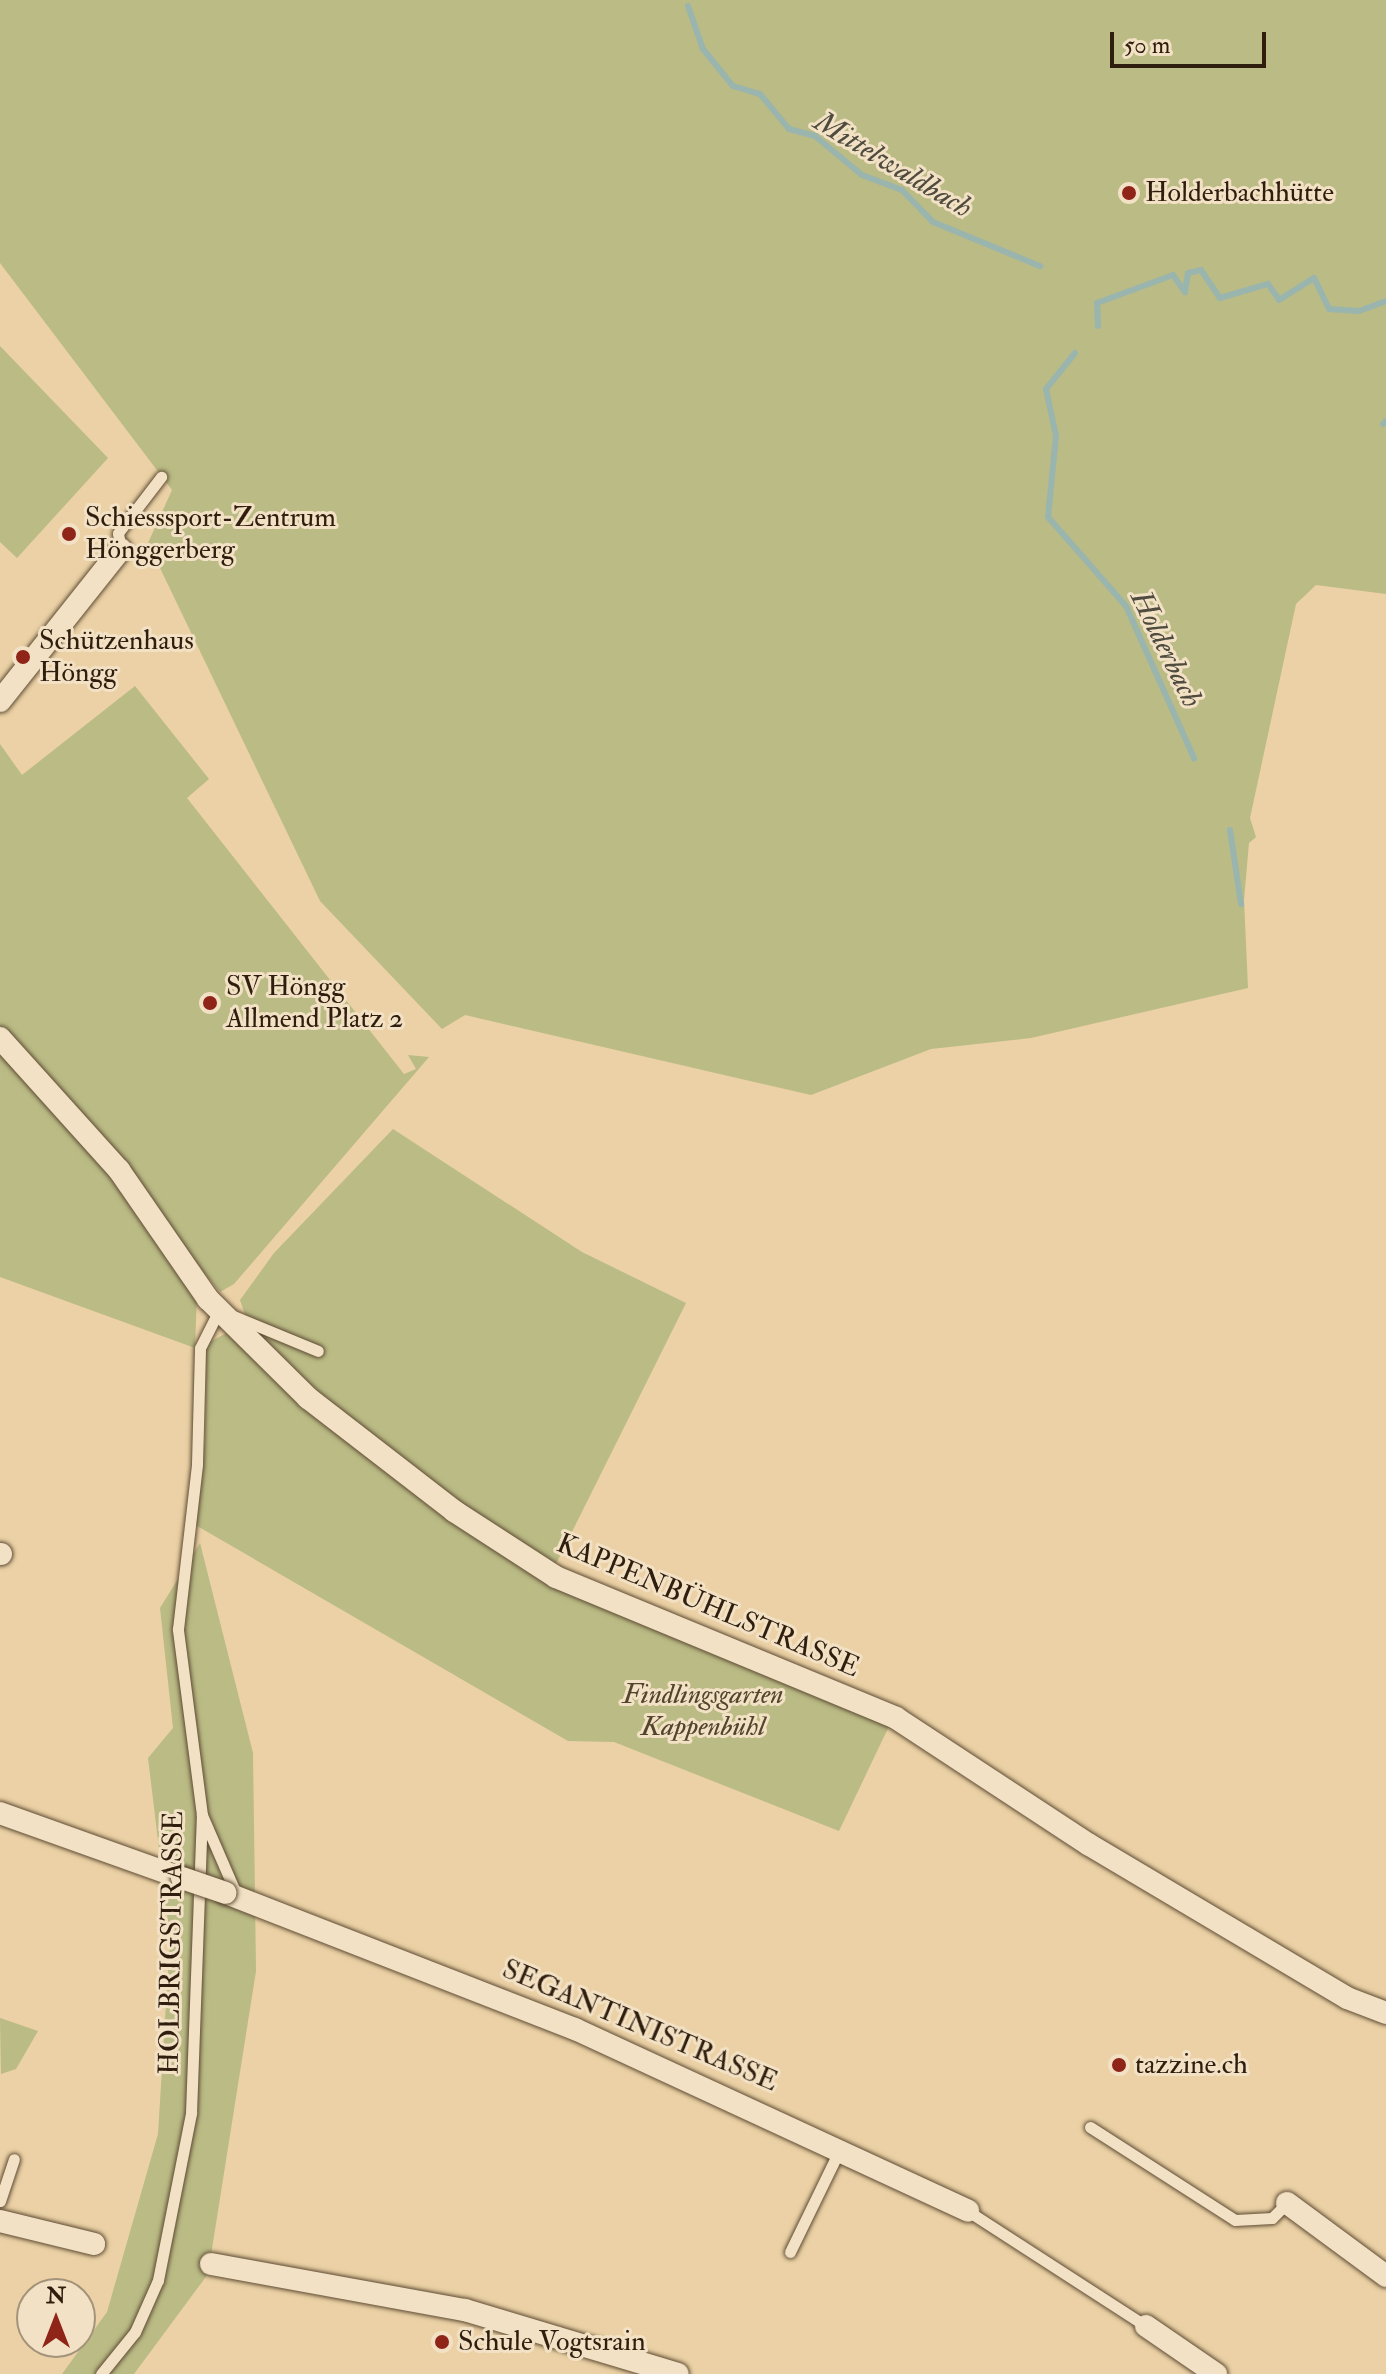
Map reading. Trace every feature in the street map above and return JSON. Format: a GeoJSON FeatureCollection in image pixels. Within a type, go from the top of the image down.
{"type":"FeatureCollection","features":[{"type":"Feature","properties":{"kind":"street"},"geometry":{"type":"LineString","coordinates":[[0,701],[121,549]]}},
{"type":"Feature","properties":{"kind":"street","name":"KAPPENBÜHLSTRASSE"},"geometry":{"type":"LineString","coordinates":[[0,1038],[119,1170],[219,1310],[308,1398],[393,1466],[556,1577],[896,1718],[1088,1844],[1347,1998],[1386,2013]]}},
{"type":"Feature","properties":{"kind":"street","name":"SEGANTINISTRASSE"},"geometry":{"type":"LineString","coordinates":[[0,1813],[232,1895],[575,2029],[841,2149],[968,2211]]}},
{"type":"Feature","properties":{"kind":"street"},"geometry":{"type":"LineString","coordinates":[[1287,2203],[1386,2276]]}},
{"type":"Feature","properties":{"kind":"street"},"geometry":{"type":"LineString","coordinates":[[0,2221],[94,2244]]}},
{"type":"Feature","properties":{"kind":"street"},"geometry":{"type":"LineString","coordinates":[[211,2264],[465,2310],[678,2374]]}},
{"type":"Feature","properties":{"kind":"street","name":"SEGANTINISTRASSE"},"geometry":{"type":"LineString","coordinates":[[1146,2326],[1216,2374]]}},
{"type":"Feature","properties":{"kind":"lane"},"geometry":{"type":"LineString","coordinates":[[121,549],[118,533],[161,477]]}},
{"type":"Feature","properties":{"kind":"lane"},"geometry":{"type":"LineString","coordinates":[[219,1310],[318,1351]]}},
{"type":"Feature","properties":{"kind":"lane","name":"HOLBRIGSTRASSE"},"geometry":{"type":"LineString","coordinates":[[101,2374],[148,2308],[173,2220],[191,2113],[202,1815],[178,1629],[197,1464],[200,1348],[219,1310]]}},
{"type":"Feature","properties":{"kind":"lane"},"geometry":{"type":"LineString","coordinates":[[202,1815],[232,1895]]}},
{"type":"Feature","properties":{"kind":"lane"},"geometry":{"type":"LineString","coordinates":[[1090,2127],[1235,2220],[1272,2218],[1287,2203]]}},
{"type":"Feature","properties":{"kind":"lane"},"geometry":{"type":"LineString","coordinates":[[790,2252],[841,2149]]}},
{"type":"Feature","properties":{"kind":"lane"},"geometry":{"type":"LineString","coordinates":[[0,2201],[14,2159]]}},
{"type":"Feature","properties":{"kind":"lane","name":"SEGANTINISTRASSE"},"geometry":{"type":"LineString","coordinates":[[968,2211],[1146,2326]]}},
{"type":"Feature","properties":{"kind":"green space"},"geometry":{"type":"Polygon","coordinates":[[[0,0],[1386,0],[1386,594],[1316,585],[1296,604],[1250,818],[1256,837],[1249,843],[1244,900],[1248,988],[1031,1038],[931,1049],[811,1095],[465,1015],[442,1029],[320,901],[148,543],[172,490],[0,263],[0,0]]]}},
{"type":"Feature","properties":{"kind":"green space"},"geometry":{"type":"Polygon","coordinates":[[[0,346],[108,458],[17,558],[0,542],[0,346]]]}},
{"type":"Feature","properties":{"kind":"green space"},"geometry":{"type":"Polygon","coordinates":[[[135,686],[209,779],[187,798],[404,1074],[416,1069],[408,1055],[429,1057],[234,1284],[220,1292],[0,1029],[0,744],[22,775],[135,686]]]}},
{"type":"Feature","properties":{"kind":"green space"},"geometry":{"type":"Polygon","coordinates":[[[0,1042],[84,1133],[197,1294],[195,1348],[0,1277],[0,1042]]]}},
{"type":"Feature","properties":{"kind":"green space"},"geometry":{"type":"Polygon","coordinates":[[[393,1129],[582,1252],[686,1303],[553,1570],[324,1403],[252,1335],[240,1300],[274,1253],[393,1129]]]}},
{"type":"Feature","properties":{"kind":"green space","name":"Findlingsgarten Kappenbühl"},"geometry":{"type":"Polygon","coordinates":[[[232,1330],[502,1553],[891,1722],[839,1831],[614,1742],[568,1741],[192,1523],[205,1441],[206,1344],[232,1330]]]}},
{"type":"Feature","properties":{"kind":"green space"},"geometry":{"type":"Polygon","coordinates":[[[200,1543],[253,1753],[256,1971],[208,2274],[134,2374],[62,2374],[74,2358],[96,2358],[96,2327],[107,2312],[158,2134],[170,1939],[148,1758],[173,1728],[160,1608],[200,1543]]]}},
{"type":"Feature","properties":{"kind":"green space"},"geometry":{"type":"Polygon","coordinates":[[[0,2018],[38,2031],[16,2069],[1,2074],[0,2018]]]}},
{"type":"Feature","properties":{"kind":"waterway","name":"Mittelwaldbach"},"geometry":{"type":"LineString","coordinates":[[688,6],[703,49],[733,86],[760,94],[789,129],[815,136],[862,175],[902,190],[933,222],[1040,266]]}},
{"type":"Feature","properties":{"kind":"waterway","name":"Holderbach"},"geometry":{"type":"LineString","coordinates":[[1098,326],[1097,303],[1173,275],[1185,292],[1188,273],[1201,270],[1220,298],[1268,284],[1279,300],[1314,278],[1329,309],[1359,311],[1386,301]]}},
{"type":"Feature","properties":{"kind":"waterway","name":"Holderbach"},"geometry":{"type":"LineString","coordinates":[[1075,353],[1046,389],[1056,436],[1048,517],[1126,606],[1194,758]]}},
{"type":"Feature","properties":{"kind":"waterway"},"geometry":{"type":"LineString","coordinates":[[1383,424],[1386,421]]}},
{"type":"Feature","properties":{"kind":"waterway","name":"Holderbach"},"geometry":{"type":"LineString","coordinates":[[1230,830],[1241,904]]}},
{"type":"Feature","properties":{"kind":"place","name":"Holderbachhütte"},"geometry":{"type":"Point","coordinates":[1129,193]}},
{"type":"Feature","properties":{"kind":"place","name":"Schiesssport-Zentrum Hönggerberg"},"geometry":{"type":"Point","coordinates":[69,534]}},
{"type":"Feature","properties":{"kind":"place","name":"Schützenhaus Höngg"},"geometry":{"type":"Point","coordinates":[23,657]}},
{"type":"Feature","properties":{"kind":"place","name":"SV Höngg Allmend Platz 2"},"geometry":{"type":"Point","coordinates":[210,1003]}},
{"type":"Feature","properties":{"kind":"place","name":"tazzine.ch"},"geometry":{"type":"Point","coordinates":[1119,2065]}},
{"type":"Feature","properties":{"kind":"place","name":"Schule Vogtsrain"},"geometry":{"type":"Point","coordinates":[442,2342]}}]}
